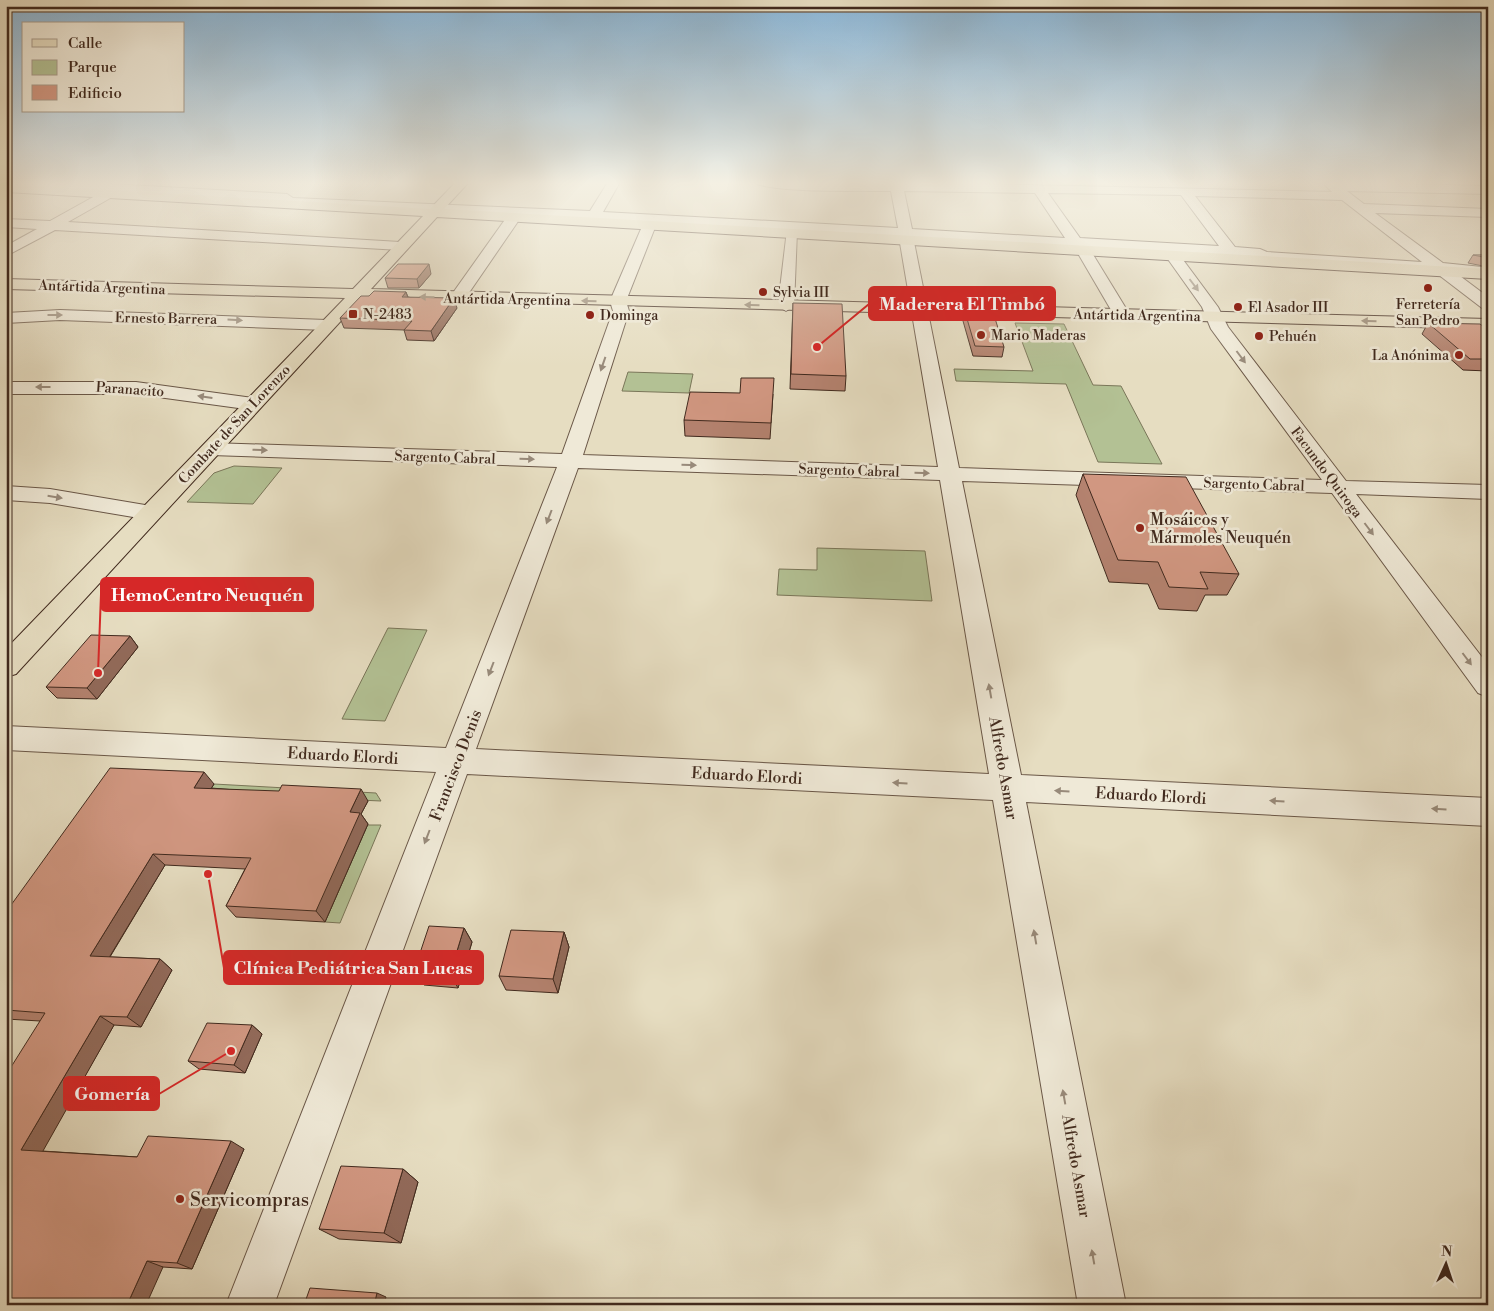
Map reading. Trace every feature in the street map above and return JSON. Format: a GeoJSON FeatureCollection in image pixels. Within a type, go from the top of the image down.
{"type":"FeatureCollection","features":[{"type":"Feature","properties":{"kind":"main road","name":"Combate de San Lorenzo"},"geometry":{"type":"LineString","coordinates":[[6,667],[403,243]]}},
{"type":"Feature","properties":{"kind":"main road"},"geometry":{"type":"LineString","coordinates":[[1047,243],[1228,248],[1435,265]]}},
{"type":"Feature","properties":{"kind":"main road"},"geometry":{"type":"LineString","coordinates":[[1078,245],[1172,255],[1488,267]]}},
{"type":"Feature","properties":{"kind":"main road","name":"Antártida Argentina"},"geometry":{"type":"LineString","coordinates":[[6,284],[355,295],[1488,324]]}},
{"type":"Feature","properties":{"kind":"street"},"geometry":{"type":"LineString","coordinates":[[6,252],[22,243]]}},
{"type":"Feature","properties":{"kind":"street"},"geometry":{"type":"LineString","coordinates":[[351,243],[400,246]]}},
{"type":"Feature","properties":{"kind":"street"},"geometry":{"type":"LineString","coordinates":[[458,297],[496,243]]}},
{"type":"Feature","properties":{"kind":"street","name":"Francisco Denis"},"geometry":{"type":"LineString","coordinates":[[250,1305],[570,461],[621,311],[618,301],[642,243]]}},
{"type":"Feature","properties":{"kind":"street"},"geometry":{"type":"LineString","coordinates":[[786,306],[791,243]]}},
{"type":"Feature","properties":{"kind":"street","name":"Alfredo Asmar"},"geometry":{"type":"LineString","coordinates":[[908,243],[1102,1305]]}},
{"type":"Feature","properties":{"kind":"street"},"geometry":{"type":"LineString","coordinates":[[1050,243],[1435,265]]}},
{"type":"Feature","properties":{"kind":"street"},"geometry":{"type":"LineString","coordinates":[[1224,243],[1228,248]]}},
{"type":"Feature","properties":{"kind":"street"},"geometry":{"type":"LineString","coordinates":[[1407,243],[1488,305]]}},
{"type":"Feature","properties":{"kind":"street"},"geometry":{"type":"LineString","coordinates":[[1078,245],[1122,315]]}},
{"type":"Feature","properties":{"kind":"street","name":"Facundo Quiroga"},"geometry":{"type":"LineString","coordinates":[[1172,255],[1208,304],[1213,317],[1488,686]]}},
{"type":"Feature","properties":{"kind":"street","name":"Ernesto Barrera"},"geometry":{"type":"LineString","coordinates":[[6,318],[89,316],[223,319],[326,326]]}},
{"type":"Feature","properties":{"kind":"street","name":"Paranacito"},"geometry":{"type":"LineString","coordinates":[[6,388],[128,388],[253,404]]}},
{"type":"Feature","properties":{"kind":"street","name":"Sargento Cabral"},"geometry":{"type":"LineString","coordinates":[[211,449],[1488,492]]}},
{"type":"Feature","properties":{"kind":"street"},"geometry":{"type":"LineString","coordinates":[[6,493],[50,496],[151,513]]}},
{"type":"Feature","properties":{"kind":"street","name":"Eduardo Elordi"},"geometry":{"type":"LineString","coordinates":[[6,738],[1488,812]]}},
{"type":"Feature","properties":{"kind":"green space"},"geometry":{"type":"Polygon","coordinates":[[[1015,323],[1064,324],[1093,385],[1121,386],[1162,464],[1098,462],[1066,384],[956,381],[954,369],[1033,371],[1015,323]]]}},
{"type":"Feature","properties":{"kind":"green space"},"geometry":{"type":"Polygon","coordinates":[[[628,372],[693,374],[689,393],[622,391],[628,372]]]}},
{"type":"Feature","properties":{"kind":"green space"},"geometry":{"type":"Polygon","coordinates":[[[234,466],[282,468],[253,504],[187,502],[214,473],[234,466]]]}},
{"type":"Feature","properties":{"kind":"green space"},"geometry":{"type":"Polygon","coordinates":[[[817,548],[925,551],[932,601],[777,595],[779,569],[817,570],[817,548]]]}},
{"type":"Feature","properties":{"kind":"green space"},"geometry":{"type":"Polygon","coordinates":[[[388,628],[427,630],[385,721],[342,719],[388,628]]]}},
{"type":"Feature","properties":{"kind":"green space"},"geometry":{"type":"Polygon","coordinates":[[[214,784],[376,793],[381,801],[291,797],[204,800],[214,784]]]}},
{"type":"Feature","properties":{"kind":"green space"},"geometry":{"type":"Polygon","coordinates":[[[367,825],[381,825],[340,923],[325,922],[367,825]]]}},
{"type":"Feature","properties":{"kind":"building"},"geometry":{"type":"Polygon","coordinates":[[[1473,255],[1488,255],[1488,258],[1473,255]]]}},
{"type":"Feature","properties":{"kind":"building"},"geometry":{"type":"Polygon","coordinates":[[[398,264],[429,264],[417,279],[385,278],[398,264]]]}},
{"type":"Feature","properties":{"kind":"building"},"geometry":{"type":"Polygon","coordinates":[[[374,291],[406,292],[402,297],[454,298],[431,331],[404,330],[412,321],[340,318],[361,296],[369,296],[374,291]]]}},
{"type":"Feature","properties":{"kind":"building"},"geometry":{"type":"Polygon","coordinates":[[[793,303],[842,304],[846,376],[791,374],[793,303]]]}},
{"type":"Feature","properties":{"kind":"building"},"geometry":{"type":"Polygon","coordinates":[[[965,312],[993,312],[1004,347],[975,346],[965,312]]]}},
{"type":"Feature","properties":{"kind":"building"},"geometry":{"type":"Polygon","coordinates":[[[1428,323],[1480,324],[1488,330],[1488,359],[1470,359],[1428,323]]]}},
{"type":"Feature","properties":{"kind":"building"},"geometry":{"type":"Polygon","coordinates":[[[741,378],[774,378],[771,423],[684,420],[690,392],[740,393],[741,378]]]}},
{"type":"Feature","properties":{"kind":"building","name":"Mosáicos y Mármoles Neuquén"},"geometry":{"type":"Polygon","coordinates":[[[1083,474],[1186,477],[1239,574],[1200,572],[1208,589],[1169,587],[1158,562],[1118,560],[1083,474]]]}},
{"type":"Feature","properties":{"kind":"building"},"geometry":{"type":"Polygon","coordinates":[[[91,635],[130,636],[87,688],[46,687],[91,635]]]}},
{"type":"Feature","properties":{"kind":"building"},"geometry":{"type":"Polygon","coordinates":[[[110,768],[204,772],[194,788],[279,791],[282,785],[361,789],[350,812],[360,813],[316,911],[226,906],[251,858],[153,854],[90,956],[160,959],[127,1017],[100,1016],[21,1150],[137,1157],[148,1136],[231,1141],[177,1263],[147,1261],[127,1305],[6,1305],[6,1075],[45,1013],[6,1010],[6,912],[110,768]]]}},
{"type":"Feature","properties":{"kind":"building"},"geometry":{"type":"Polygon","coordinates":[[[429,926],[464,928],[450,974],[414,971],[429,926]]]}},
{"type":"Feature","properties":{"kind":"building"},"geometry":{"type":"Polygon","coordinates":[[[511,930],[564,932],[553,979],[499,976],[511,930]]]}},
{"type":"Feature","properties":{"kind":"building"},"geometry":{"type":"Polygon","coordinates":[[[207,1023],[252,1025],[234,1065],[188,1061],[207,1023]]]}},
{"type":"Feature","properties":{"kind":"building"},"geometry":{"type":"Polygon","coordinates":[[[341,1166],[403,1169],[384,1233],[319,1229],[341,1166]]]}},
{"type":"Feature","properties":{"kind":"building"},"geometry":{"type":"Polygon","coordinates":[[[310,1288],[377,1293],[374,1305],[304,1305],[310,1288]]]}},
{"type":"Feature","properties":{"kind":"place","name":"Ferretería San Pedro"},"geometry":{"type":"Point","coordinates":[1428,288]}},
{"type":"Feature","properties":{"kind":"place","name":"Sylvia III"},"geometry":{"type":"Point","coordinates":[763,292]}},
{"type":"Feature","properties":{"kind":"place","name":"El Asador III"},"geometry":{"type":"Point","coordinates":[1238,307]}},
{"type":"Feature","properties":{"kind":"place","name":"N-2483"},"geometry":{"type":"Point","coordinates":[353,314]}},
{"type":"Feature","properties":{"kind":"place","name":"Dominga"},"geometry":{"type":"Point","coordinates":[590,315]}},
{"type":"Feature","properties":{"kind":"place","name":"Mario Maderas"},"geometry":{"type":"Point","coordinates":[981,335]}},
{"type":"Feature","properties":{"kind":"place","name":"Pehuén"},"geometry":{"type":"Point","coordinates":[1259,336]}},
{"type":"Feature","properties":{"kind":"place","name":"Maderera El Timbó"},"geometry":{"type":"Point","coordinates":[817,347]}},
{"type":"Feature","properties":{"kind":"place","name":"La Anónima"},"geometry":{"type":"Point","coordinates":[1459,355]}},
{"type":"Feature","properties":{"kind":"place","name":"Mosáicos y Mármoles Neuquén"},"geometry":{"type":"Point","coordinates":[1140,528]}},
{"type":"Feature","properties":{"kind":"place","name":"HemoCentro Neuquén"},"geometry":{"type":"Point","coordinates":[98,673]}},
{"type":"Feature","properties":{"kind":"place","name":"Clínica Pediátrica San Lucas"},"geometry":{"type":"Point","coordinates":[208,874]}},
{"type":"Feature","properties":{"kind":"place","name":"Gomería"},"geometry":{"type":"Point","coordinates":[231,1051]}},
{"type":"Feature","properties":{"kind":"place","name":"Servicompras"},"geometry":{"type":"Point","coordinates":[180,1199]}}]}
